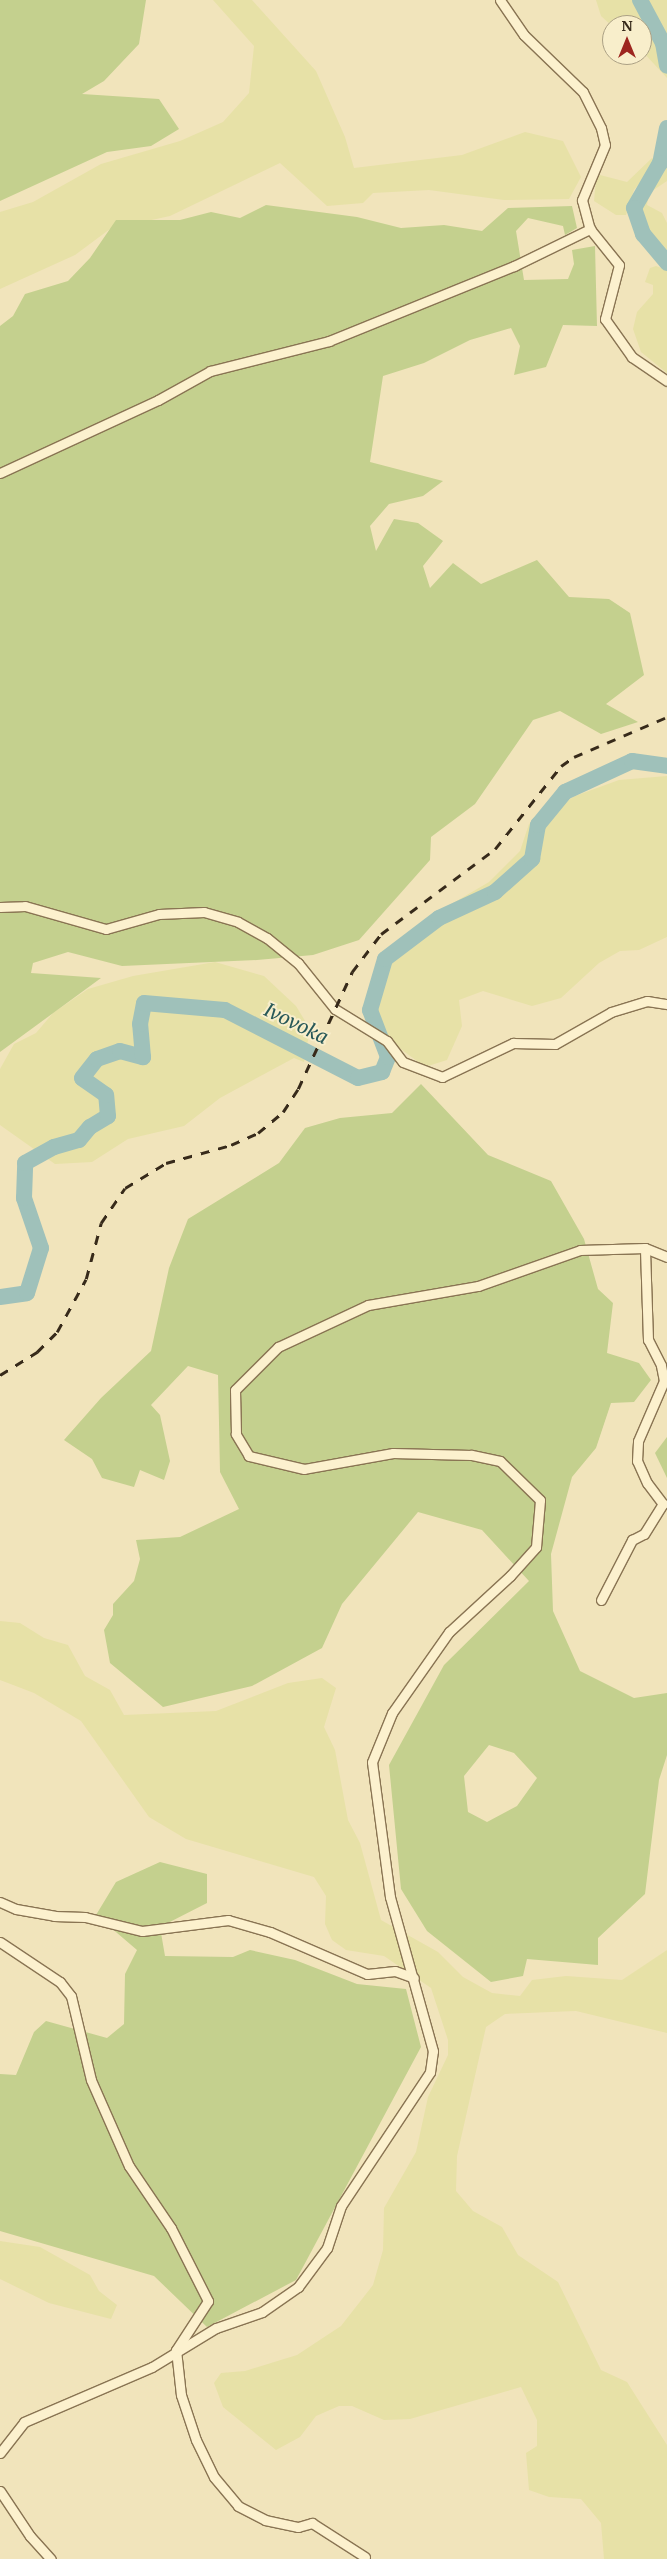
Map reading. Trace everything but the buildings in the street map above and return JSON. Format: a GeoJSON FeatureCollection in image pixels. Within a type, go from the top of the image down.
{"type":"FeatureCollection","features":[{"type":"Feature","properties":{"kind":"street"},"geometry":{"type":"LineString","coordinates":[[500,0],[524,35],[582,92],[601,128],[605,144],[582,200],[590,229],[618,265],[605,318],[632,357],[667,381]]}},
{"type":"Feature","properties":{"kind":"street"},"geometry":{"type":"LineString","coordinates":[[0,473],[158,400],[210,371],[329,341],[514,266],[590,229]]}},
{"type":"Feature","properties":{"kind":"street"},"geometry":{"type":"LineString","coordinates":[[0,908],[25,906],[106,929],[160,914],[186,912],[204,912],[238,922],[298,962],[335,1008],[387,1041],[403,1062],[442,1077],[513,1043],[555,1044],[611,1012],[648,1001],[667,1004]]}},
{"type":"Feature","properties":{"kind":"street"},"geometry":{"type":"LineString","coordinates":[[0,2453],[24,2422],[152,2367],[176,2350],[216,2328],[262,2312],[298,2287],[327,2248],[341,2206],[430,2072],[433,2051],[390,1897],[372,1762],[392,1713],[449,1632],[510,1576],[536,1547],[540,1500],[500,1461],[471,1455],[393,1453],[304,1469],[249,1456],[236,1434],[235,1390],[278,1347],[368,1305],[478,1286],[580,1250],[645,1248],[667,1258]]}},
{"type":"Feature","properties":{"kind":"street"},"geometry":{"type":"LineString","coordinates":[[602,1600],[632,1540],[644,1534],[663,1504],[647,1484],[637,1461],[638,1441],[664,1381],[648,1340],[645,1248]]}},
{"type":"Feature","properties":{"kind":"street"},"geometry":{"type":"LineString","coordinates":[[0,1902],[16,1909],[54,1916],[85,1916],[142,1931],[228,1920],[270,1932],[367,1974],[395,1971],[414,1978]]}},
{"type":"Feature","properties":{"kind":"street"},"geometry":{"type":"LineString","coordinates":[[0,1942],[60,1982],[71,1996],[91,2080],[129,2166],[171,2228],[208,2301],[176,2350],[181,2395],[196,2440],[214,2477],[238,2506],[265,2520],[298,2527],[312,2523],[365,2557]]}},
{"type":"Feature","properties":{"kind":"street"},"geometry":{"type":"LineString","coordinates":[[0,2490],[30,2536],[51,2559]]}},
{"type":"Feature","properties":{"kind":"shaded area"},"geometry":{"type":"Polygon","coordinates":[[[213,0],[252,0],[316,71],[345,137],[354,168],[462,155],[525,132],[563,141],[581,177],[569,199],[504,200],[429,190],[373,193],[363,203],[327,206],[280,163],[170,216],[110,229],[75,255],[0,289],[0,212],[33,202],[101,164],[180,141],[223,122],[249,93],[254,46],[213,0]]]}},
{"type":"Feature","properties":{"kind":"shaded area"},"geometry":{"type":"Polygon","coordinates":[[[596,0],[667,0],[667,78],[652,62],[652,15],[601,16],[596,0]]]}},
{"type":"Feature","properties":{"kind":"shaded area"},"geometry":{"type":"Polygon","coordinates":[[[667,152],[667,181],[649,193],[647,205],[662,213],[667,223],[667,254],[656,247],[642,216],[640,201],[667,152]]]}},
{"type":"Feature","properties":{"kind":"shaded area"},"geometry":{"type":"Polygon","coordinates":[[[652,158],[657,162],[634,190],[626,215],[616,215],[594,201],[596,179],[600,175],[627,182],[652,158]]]}},
{"type":"Feature","properties":{"kind":"shaded area"},"geometry":{"type":"Polygon","coordinates":[[[656,266],[667,270],[667,373],[641,352],[633,329],[637,312],[653,294],[653,285],[645,282],[650,268],[656,266]]]}},
{"type":"Feature","properties":{"kind":"shaded area"},"geometry":{"type":"Polygon","coordinates":[[[667,776],[667,937],[639,950],[620,951],[599,963],[561,998],[532,1006],[483,991],[459,1000],[462,1026],[447,1060],[425,1067],[370,1026],[366,1012],[377,962],[448,906],[489,882],[520,851],[529,824],[575,796],[619,780],[667,776]]]}},
{"type":"Feature","properties":{"kind":"shaded area"},"geometry":{"type":"Polygon","coordinates":[[[215,962],[264,976],[296,1006],[310,1029],[304,1062],[294,1058],[220,1098],[184,1126],[128,1139],[92,1162],[55,1164],[0,1125],[0,1069],[14,1044],[36,1033],[53,1013],[88,989],[133,976],[215,962]]]}},
{"type":"Feature","properties":{"kind":"shaded area"},"geometry":{"type":"Polygon","coordinates":[[[0,1621],[20,1623],[44,1638],[68,1645],[85,1676],[110,1690],[124,1715],[216,1711],[288,1683],[322,1678],[336,1688],[324,1727],[335,1750],[348,1820],[360,1843],[381,1920],[438,1952],[463,1977],[492,1993],[520,1996],[532,1980],[566,1976],[622,1980],[667,1950],[667,2033],[576,2011],[505,2014],[486,2027],[457,2156],[456,2191],[473,2211],[502,2227],[518,2255],[558,2282],[601,2370],[627,2382],[667,2445],[667,2559],[604,2559],[601,2523],[581,2499],[549,2497],[529,2490],[526,2453],[537,2446],[537,2420],[521,2387],[410,2419],[384,2420],[352,2406],[339,2406],[316,2416],[300,2437],[276,2450],[223,2407],[214,2383],[221,2373],[245,2371],[297,2355],[341,2326],[373,2285],[383,2250],[384,2208],[416,2152],[428,2097],[448,2055],[448,2040],[431,1988],[384,1956],[346,1950],[332,1940],[325,1924],[326,1896],[314,1877],[186,1839],[149,1817],[81,1721],[34,1693],[0,1680],[0,1621]]]}},
{"type":"Feature","properties":{"kind":"shaded area"},"geometry":{"type":"Polygon","coordinates":[[[0,2241],[40,2247],[90,2275],[99,2291],[117,2305],[111,2319],[49,2303],[0,2279],[0,2241]]]}},
{"type":"Feature","properties":{"kind":"green space"},"geometry":{"type":"Polygon","coordinates":[[[0,0],[146,0],[139,44],[104,81],[82,94],[159,99],[179,129],[151,146],[107,152],[0,201],[0,0]]]}},
{"type":"Feature","properties":{"kind":"green space"},"geometry":{"type":"Polygon","coordinates":[[[266,205],[357,217],[401,228],[444,225],[482,231],[508,208],[572,206],[577,228],[565,235],[563,226],[528,218],[516,231],[524,280],[568,279],[574,264],[572,250],[595,246],[597,326],[563,325],[546,367],[514,375],[520,346],[511,328],[470,340],[424,363],[383,376],[370,462],[443,481],[423,496],[389,504],[370,526],[376,551],[394,519],[418,523],[443,541],[423,566],[430,588],[453,563],[481,584],[537,560],[569,597],[609,599],[630,613],[644,675],[606,704],[638,722],[601,734],[560,711],[533,720],[475,804],[431,837],[430,860],[359,940],[313,955],[257,960],[122,966],[68,952],[33,963],[31,973],[101,978],[0,1052],[0,326],[13,316],[25,294],[68,281],[90,258],[116,220],[180,220],[211,212],[240,218],[266,205]]]}},
{"type":"Feature","properties":{"kind":"green space"},"geometry":{"type":"Polygon","coordinates":[[[421,1084],[488,1155],[551,1181],[584,1239],[598,1289],[613,1303],[607,1353],[639,1363],[651,1380],[634,1402],[611,1403],[596,1448],[572,1477],[551,1554],[553,1611],[580,1671],[634,1698],[667,1693],[667,1755],[659,1780],[645,1894],[598,1938],[598,1965],[527,1959],[523,1976],[491,1982],[427,1931],[401,1889],[389,1765],[444,1665],[529,1581],[482,1530],[418,1512],[342,1604],[322,1648],[252,1686],[163,1707],[110,1663],[104,1630],[113,1615],[113,1604],[134,1581],[140,1559],[136,1540],[180,1537],[239,1509],[220,1472],[218,1375],[188,1366],[151,1405],[160,1415],[170,1461],[164,1480],[140,1470],[134,1487],[102,1478],[92,1459],[64,1440],[101,1398],[151,1351],[169,1268],[188,1219],[279,1163],[305,1128],[340,1118],[392,1113],[421,1084]],[[489,1745],[464,1776],[468,1812],[487,1822],[517,1806],[537,1778],[514,1753],[489,1745]]]}},
{"type":"Feature","properties":{"kind":"green space"},"geometry":{"type":"Polygon","coordinates":[[[667,1437],[667,1478],[655,1453],[667,1437]]]}},
{"type":"Feature","properties":{"kind":"green space"},"geometry":{"type":"Polygon","coordinates":[[[160,1862],[207,1874],[207,1903],[160,1927],[165,1956],[233,1957],[250,1950],[295,1960],[357,1984],[406,1989],[421,2047],[296,2280],[207,2327],[154,2276],[0,2231],[0,2074],[16,2075],[34,2032],[46,2021],[107,2038],[124,2024],[125,1974],[137,1950],[96,1915],[116,1882],[160,1862]]]}},
{"type":"Feature","properties":{"kind":"waterway"},"geometry":{"type":"LineString","coordinates":[[640,0],[663,43],[667,66]]}},
{"type":"Feature","properties":{"kind":"waterway"},"geometry":{"type":"LineString","coordinates":[[667,128],[660,163],[634,208],[643,234],[667,263]]}},
{"type":"Feature","properties":{"kind":"waterway","name":"Ivovoka"},"geometry":{"type":"LineString","coordinates":[[0,1297],[27,1293],[41,1248],[24,1198],[25,1163],[54,1147],[79,1140],[90,1127],[108,1116],[106,1095],[82,1078],[97,1059],[120,1051],[143,1057],[140,1024],[144,1003],[225,1010],[358,1078],[382,1072],[388,1057],[370,1010],[385,959],[439,918],[495,892],[532,859],[538,825],[565,792],[632,761],[667,766]]}},
{"type":"Feature","properties":{"kind":"railway"},"geometry":{"type":"LineString","coordinates":[[0,1375],[37,1352],[57,1332],[86,1279],[101,1223],[125,1188],[166,1163],[231,1145],[258,1133],[283,1112],[298,1089],[352,972],[381,934],[495,849],[561,766],[574,757],[667,717]]}}]}
